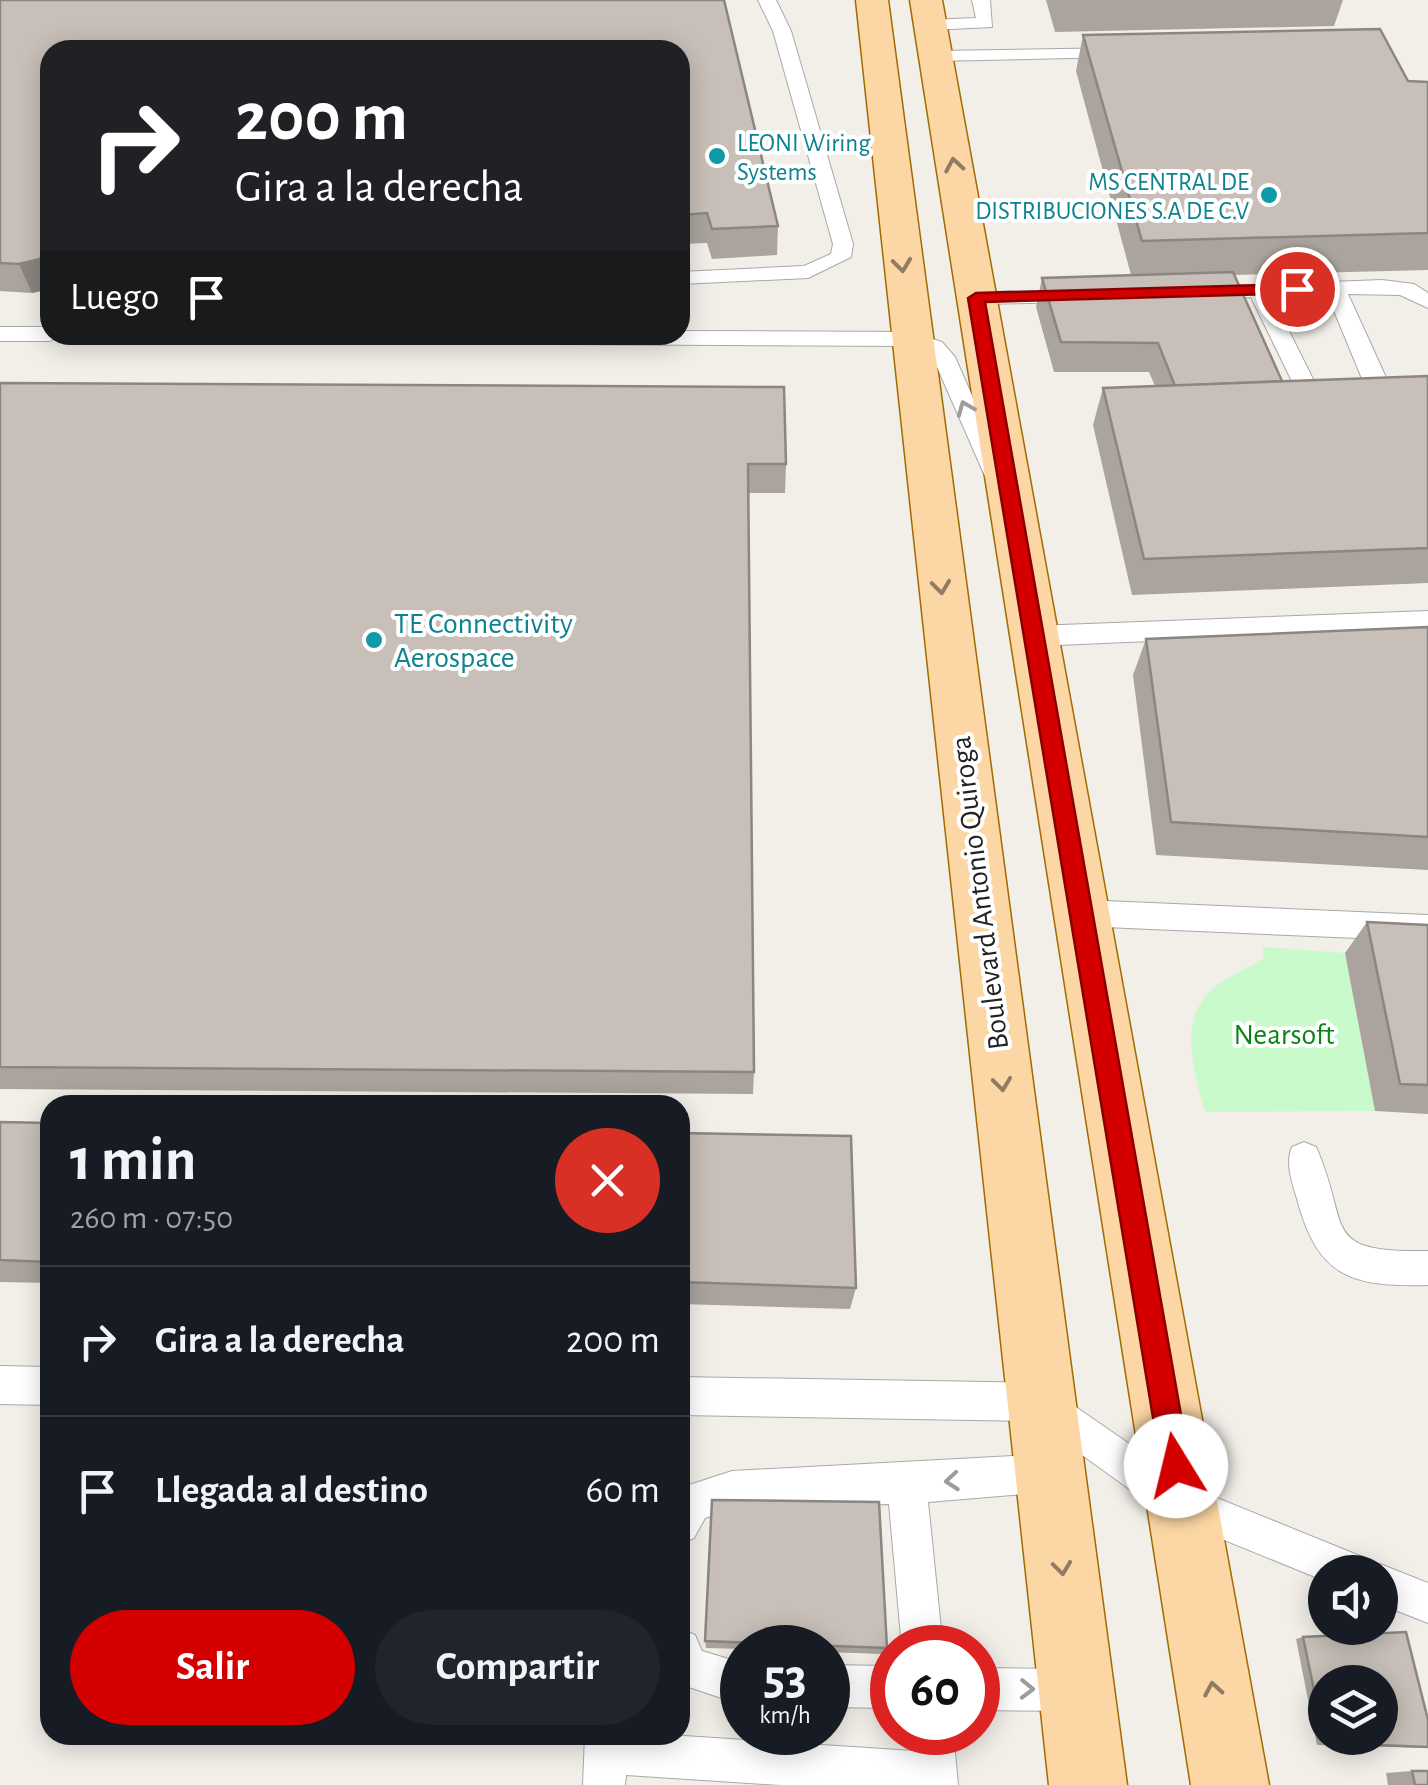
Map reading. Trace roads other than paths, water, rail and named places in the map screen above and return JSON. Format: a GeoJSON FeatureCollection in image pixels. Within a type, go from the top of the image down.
{"type":"FeatureCollection","features":[{"type":"Feature","properties":{"kind":"main road","name":"Boulevard Antonio Quiroga"},"geometry":{"type":"LineString","coordinates":[[872,0],[1088,1785]]}},
{"type":"Feature","properties":{"kind":"main road"},"geometry":{"type":"LineString","coordinates":[[930,27],[1230,1785]]}},
{"type":"Feature","properties":{"kind":"lane"},"geometry":{"type":"LineString","coordinates":[[690,278],[808,272],[841,257],[844,244],[782,31],[767,0]]}},
{"type":"Feature","properties":{"kind":"lane"},"geometry":{"type":"LineString","coordinates":[[930,27],[986,23],[981,0]]}},
{"type":"Feature","properties":{"kind":"lane"},"geometry":{"type":"LineString","coordinates":[[930,27],[1143,52]]}},
{"type":"Feature","properties":{"kind":"lane"},"geometry":{"type":"LineString","coordinates":[[1259,291],[1314,404],[1334,413],[1389,409],[1335,288]]}},
{"type":"Feature","properties":{"kind":"lane"},"geometry":{"type":"LineString","coordinates":[[1184,293],[1406,289],[1428,302]]}},
{"type":"Feature","properties":{"kind":"lane"},"geometry":{"type":"LineString","coordinates":[[976,298],[1090,296]]}},
{"type":"Feature","properties":{"kind":"lane"},"geometry":{"type":"LineString","coordinates":[[0,334],[40,334]]}},
{"type":"Feature","properties":{"kind":"lane"},"geometry":{"type":"LineString","coordinates":[[690,336],[911,339],[944,357],[992,472],[1010,488]]}},
{"type":"Feature","properties":{"kind":"lane"},"geometry":{"type":"LineString","coordinates":[[1035,636],[1428,620]]}},
{"type":"Feature","properties":{"kind":"lane"},"geometry":{"type":"LineString","coordinates":[[1082,913],[1428,928]]}},
{"type":"Feature","properties":{"kind":"lane"},"geometry":{"type":"LineString","coordinates":[[1304,1158],[1324,1228],[1343,1252],[1363,1266],[1428,1268]]}},
{"type":"Feature","properties":{"kind":"lane"},"geometry":{"type":"LineString","coordinates":[[0,1386],[40,1386]]}},
{"type":"Feature","properties":{"kind":"lane"},"geometry":{"type":"LineString","coordinates":[[690,1396],[1041,1402],[1182,1503],[1309,1555]]}},
{"type":"Feature","properties":{"kind":"lane"},"geometry":{"type":"LineString","coordinates":[[690,1506],[732,1490],[907,1484],[1050,1472]]}},
{"type":"Feature","properties":{"kind":"lane"},"geometry":{"type":"LineString","coordinates":[[907,1484],[921,1625]]}},
{"type":"Feature","properties":{"kind":"lane"},"geometry":{"type":"LineString","coordinates":[[1398,1591],[1428,1603]]}},
{"type":"Feature","properties":{"kind":"lane"},"geometry":{"type":"LineString","coordinates":[[690,1668],[720,1677]]}},
{"type":"Feature","properties":{"kind":"lane"},"geometry":{"type":"LineString","coordinates":[[1000,1688],[1077,1690]]}},
{"type":"Feature","properties":{"kind":"lane"},"geometry":{"type":"LineString","coordinates":[[605,1757],[775,1775],[935,1764]]}},
{"type":"Feature","properties":{"kind":"place","name":"LEONI Wiring Systems"},"geometry":{"type":"Point","coordinates":[717,156]}},
{"type":"Feature","properties":{"kind":"place","name":"MS CENTRAL DE DISTRIBUCIONES S.A DE C.V"},"geometry":{"type":"Point","coordinates":[1269,195]}},
{"type":"Feature","properties":{"kind":"place","name":"TE Connectivity Aerospace"},"geometry":{"type":"Point","coordinates":[374,640]}},
{"type":"Feature","properties":{"kind":"park label","name":"Nearsoft"},"geometry":{"type":"Point","coordinates":[1284,1034]}}]}
